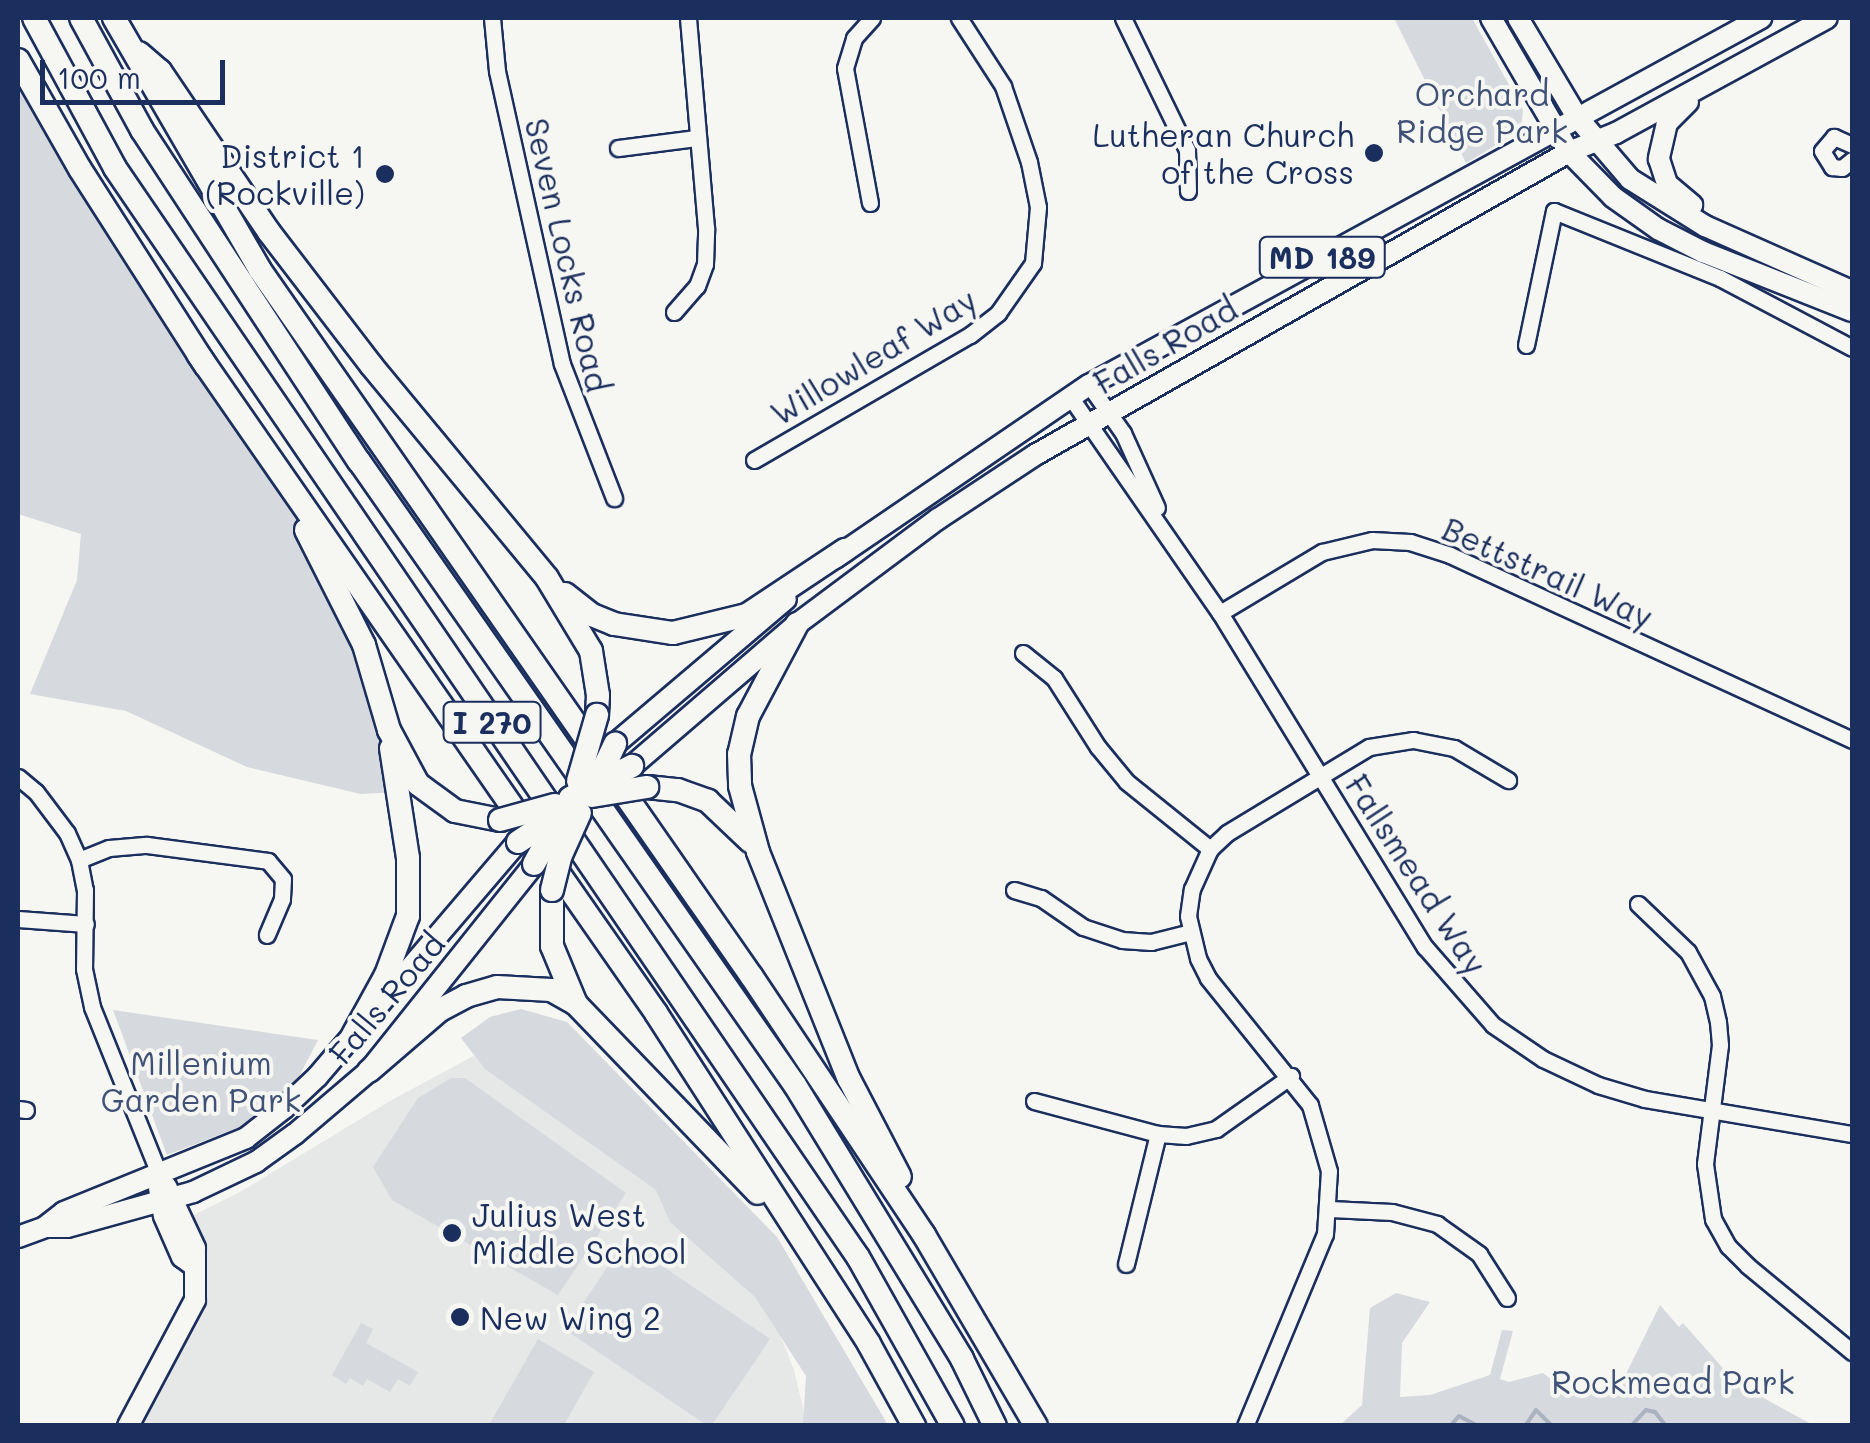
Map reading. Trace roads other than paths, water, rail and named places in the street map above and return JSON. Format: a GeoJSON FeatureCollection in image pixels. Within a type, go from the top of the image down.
{"type":"FeatureCollection","features":[{"type":"Feature","properties":{"kind":"highway","name":"I 270"},"geometry":{"type":"LineString","coordinates":[[34,18],[115,168],[858,1257],[953,1426]]}},
{"type":"Feature","properties":{"kind":"highway","name":"I 270"},"geometry":{"type":"LineString","coordinates":[[81,18],[142,130],[359,461],[795,1085],[962,1359],[995,1426]]}},
{"type":"Feature","properties":{"kind":"highway","name":"I 270"},"geometry":{"type":"LineString","coordinates":[[114,18],[260,270],[752,977],[924,1235],[1036,1426]]}},
{"type":"Feature","properties":{"kind":"highway"},"geometry":{"type":"LineString","coordinates":[[126,41],[160,70],[268,232],[371,365],[547,578],[591,651],[598,695],[596,716],[552,890],[552,946],[576,1004]]}},
{"type":"Feature","properties":{"kind":"highway","name":"I 270"},"geometry":{"type":"LineString","coordinates":[[18,60],[80,170],[198,354],[656,1013],[870,1344],[914,1426]]}},
{"type":"Feature","properties":{"kind":"highway"},"geometry":{"type":"LineString","coordinates":[[198,354],[287,492],[364,646],[389,730],[408,858],[408,916],[386,976],[353,1035]]}},
{"type":"Feature","properties":{"kind":"highway"},"geometry":{"type":"LineString","coordinates":[[547,578],[592,615],[639,630],[674,632],[747,614],[845,550]]}},
{"type":"Feature","properties":{"kind":"highway"},"geometry":{"type":"LineString","coordinates":[[797,624],[764,682],[739,754],[740,786],[758,852],[848,1079],[903,1182],[924,1235]]}},
{"type":"Feature","properties":{"kind":"highway"},"geometry":{"type":"LineString","coordinates":[[389,730],[418,784],[432,798],[455,811],[500,820],[575,796],[632,766]]}},
{"type":"Feature","properties":{"kind":"highway"},"geometry":{"type":"LineString","coordinates":[[534,864],[575,796],[616,744]]}},
{"type":"Feature","properties":{"kind":"highway"},"geometry":{"type":"LineString","coordinates":[[518,842],[575,796],[648,787],[678,790],[708,801],[731,819],[758,852]]}},
{"type":"Feature","properties":{"kind":"highway"},"geometry":{"type":"LineString","coordinates":[[369,1072],[440,1010],[466,996],[497,986],[551,990],[576,1004],[752,1184],[870,1344]]}},
{"type":"Feature","properties":{"kind":"main road"},"geometry":{"type":"LineString","coordinates":[[1491,18],[1570,152],[1613,198],[1658,229],[1703,252],[1852,310]]}},
{"type":"Feature","properties":{"kind":"main road"},"geometry":{"type":"LineString","coordinates":[[1518,18],[1578,117],[1630,179],[1755,251],[1852,291]]}},
{"type":"Feature","properties":{"kind":"main road","name":"Falls Road"},"geometry":{"type":"LineString","coordinates":[[616,744],[845,550],[1089,385],[1761,18]]}},
{"type":"Feature","properties":{"kind":"main road","name":"Falls Road"},"geometry":{"type":"LineString","coordinates":[[632,766],[797,624],[938,519],[1108,411],[1570,152],[1596,142],[1826,18]]}},
{"type":"Feature","properties":{"kind":"main road"},"geometry":{"type":"LineString","coordinates":[[1726,72],[1667,123],[1659,150],[1667,184],[1695,207],[1791,255],[1815,274]]}},
{"type":"Feature","properties":{"kind":"main road","name":"Falls Road"},"geometry":{"type":"LineString","coordinates":[[45,1227],[64,1212],[246,1138],[317,1078],[518,842]]}},
{"type":"Feature","properties":{"kind":"main road","name":"Falls Road"},"geometry":{"type":"LineString","coordinates":[[45,1227],[67,1227],[166,1199],[231,1175],[308,1124],[369,1072],[534,864]]}},
{"type":"Feature","properties":{"kind":"main road"},"geometry":{"type":"LineString","coordinates":[[190,1230],[198,1208],[231,1175]]}},
{"type":"Feature","properties":{"kind":"main road"},"geometry":{"type":"LineString","coordinates":[[160,1176],[182,1257],[193,1265]]}},
{"type":"Feature","properties":{"kind":"main road"},"geometry":{"type":"LineString","coordinates":[[128,1426],[195,1300],[195,1248],[190,1230],[166,1199]]}},
{"type":"Feature","properties":{"kind":"main road"},"geometry":{"type":"LineString","coordinates":[[18,1238],[45,1227]]}},
{"type":"Feature","properties":{"kind":"street","name":"Seven Locks Road"},"geometry":{"type":"LineString","coordinates":[[492,18],[498,71],[562,364],[614,498]]}},
{"type":"Feature","properties":{"kind":"street"},"geometry":{"type":"LineString","coordinates":[[674,312],[697,286],[705,264],[706,228],[688,18]]}},
{"type":"Feature","properties":{"kind":"street"},"geometry":{"type":"LineString","coordinates":[[870,202],[845,68],[854,38],[872,18]]}},
{"type":"Feature","properties":{"kind":"street","name":"Willowleaf Way"},"geometry":{"type":"LineString","coordinates":[[754,460],[970,335],[1017,292],[1033,263],[1038,207],[1029,162],[1002,86],[959,18]]}},
{"type":"Feature","properties":{"kind":"street"},"geometry":{"type":"LineString","coordinates":[[1123,18],[1187,150],[1188,191]]}},
{"type":"Feature","properties":{"kind":"street"},"geometry":{"type":"LineString","coordinates":[[1852,145],[1834,137],[1822,151],[1832,168],[1842,168],[1852,160]]}},
{"type":"Feature","properties":{"kind":"street"},"geometry":{"type":"LineString","coordinates":[[618,148],[696,138]]}},
{"type":"Feature","properties":{"kind":"street"},"geometry":{"type":"LineString","coordinates":[[1526,345],[1554,211],[1720,278],[1852,348]]}},
{"type":"Feature","properties":{"kind":"street","name":"Fallsmead Way"},"geometry":{"type":"LineString","coordinates":[[1089,385],[1142,472],[1164,526]]}},
{"type":"Feature","properties":{"kind":"street","name":"Fallsmead Way"},"geometry":{"type":"LineString","coordinates":[[1071,398],[1164,526],[1425,947],[1493,1025],[1543,1059],[1598,1085],[1645,1099],[1852,1134]]}},
{"type":"Feature","properties":{"kind":"street","name":"Bettstrail Way"},"geometry":{"type":"LineString","coordinates":[[1220,613],[1322,552],[1372,540],[1410,542],[1450,555],[1852,740]]}},
{"type":"Feature","properties":{"kind":"street"},"geometry":{"type":"LineString","coordinates":[[1023,653],[1054,678],[1098,747],[1128,782],[1210,850]]}},
{"type":"Feature","properties":{"kind":"street"},"geometry":{"type":"LineString","coordinates":[[1244,1426],[1312,1272],[1330,1209],[1322,1137],[1291,1076],[1208,978],[1192,932],[1192,889],[1210,850],[1228,833],[1369,747],[1414,740],[1454,748],[1508,780]]}},
{"type":"Feature","properties":{"kind":"street"},"geometry":{"type":"LineString","coordinates":[[18,777],[36,792],[67,833],[78,860],[86,924],[84,969],[92,1007],[160,1176]]}},
{"type":"Feature","properties":{"kind":"street"},"geometry":{"type":"LineString","coordinates":[[78,860],[109,848],[147,844],[268,861],[283,879],[282,900],[267,935]]}},
{"type":"Feature","properties":{"kind":"street"},"geometry":{"type":"LineString","coordinates":[[1014,890],[1042,898],[1083,927],[1122,940],[1151,942],[1192,932]]}},
{"type":"Feature","properties":{"kind":"street"},"geometry":{"type":"LineString","coordinates":[[1638,904],[1688,952],[1712,996],[1720,1045],[1706,1190],[1720,1232],[1748,1266],[1852,1352]]}},
{"type":"Feature","properties":{"kind":"street"},"geometry":{"type":"LineString","coordinates":[[18,919],[86,924]]}},
{"type":"Feature","properties":{"kind":"street"},"geometry":{"type":"LineString","coordinates":[[1034,1101],[1158,1134],[1186,1136],[1216,1129],[1291,1076]]}},
{"type":"Feature","properties":{"kind":"street"},"geometry":{"type":"LineString","coordinates":[[1126,1264],[1158,1134]]}},
{"type":"Feature","properties":{"kind":"street"},"geometry":{"type":"LineString","coordinates":[[1330,1209],[1392,1212],[1437,1224],[1479,1254],[1507,1298]]}},
{"type":"Feature","properties":{"kind":"waterway"},"geometry":{"type":"LineString","coordinates":[[1525,1426],[1536,1410],[1552,1426]]}},
{"type":"Feature","properties":{"kind":"waterway"},"geometry":{"type":"LineString","coordinates":[[1631,1426],[1646,1410],[1655,1412],[1666,1426]]}},
{"type":"Feature","properties":{"kind":"waterway"},"geometry":{"type":"LineString","coordinates":[[1450,1426],[1459,1416],[1478,1426]]}},
{"type":"Feature","properties":{"kind":"place","name":"Lutheran Church of the Cross"},"geometry":{"type":"Point","coordinates":[1374,153]}},
{"type":"Feature","properties":{"kind":"place","name":"District 1 (Rockville)"},"geometry":{"type":"Point","coordinates":[385,174]}},
{"type":"Feature","properties":{"kind":"place","name":"Julius West Middle School"},"geometry":{"type":"Point","coordinates":[452,1233]}},
{"type":"Feature","properties":{"kind":"place","name":"New Wing 2"},"geometry":{"type":"Point","coordinates":[460,1317]}},
{"type":"Feature","properties":{"kind":"park label","name":"Orchard Ridge Park"},"geometry":{"type":"Point","coordinates":[1482,112]}},
{"type":"Feature","properties":{"kind":"park label","name":"Millenium Garden Park"},"geometry":{"type":"Point","coordinates":[201,1082]}},
{"type":"Feature","properties":{"kind":"park label","name":"Rockmead Park"},"geometry":{"type":"Point","coordinates":[1673,1381]}}]}
